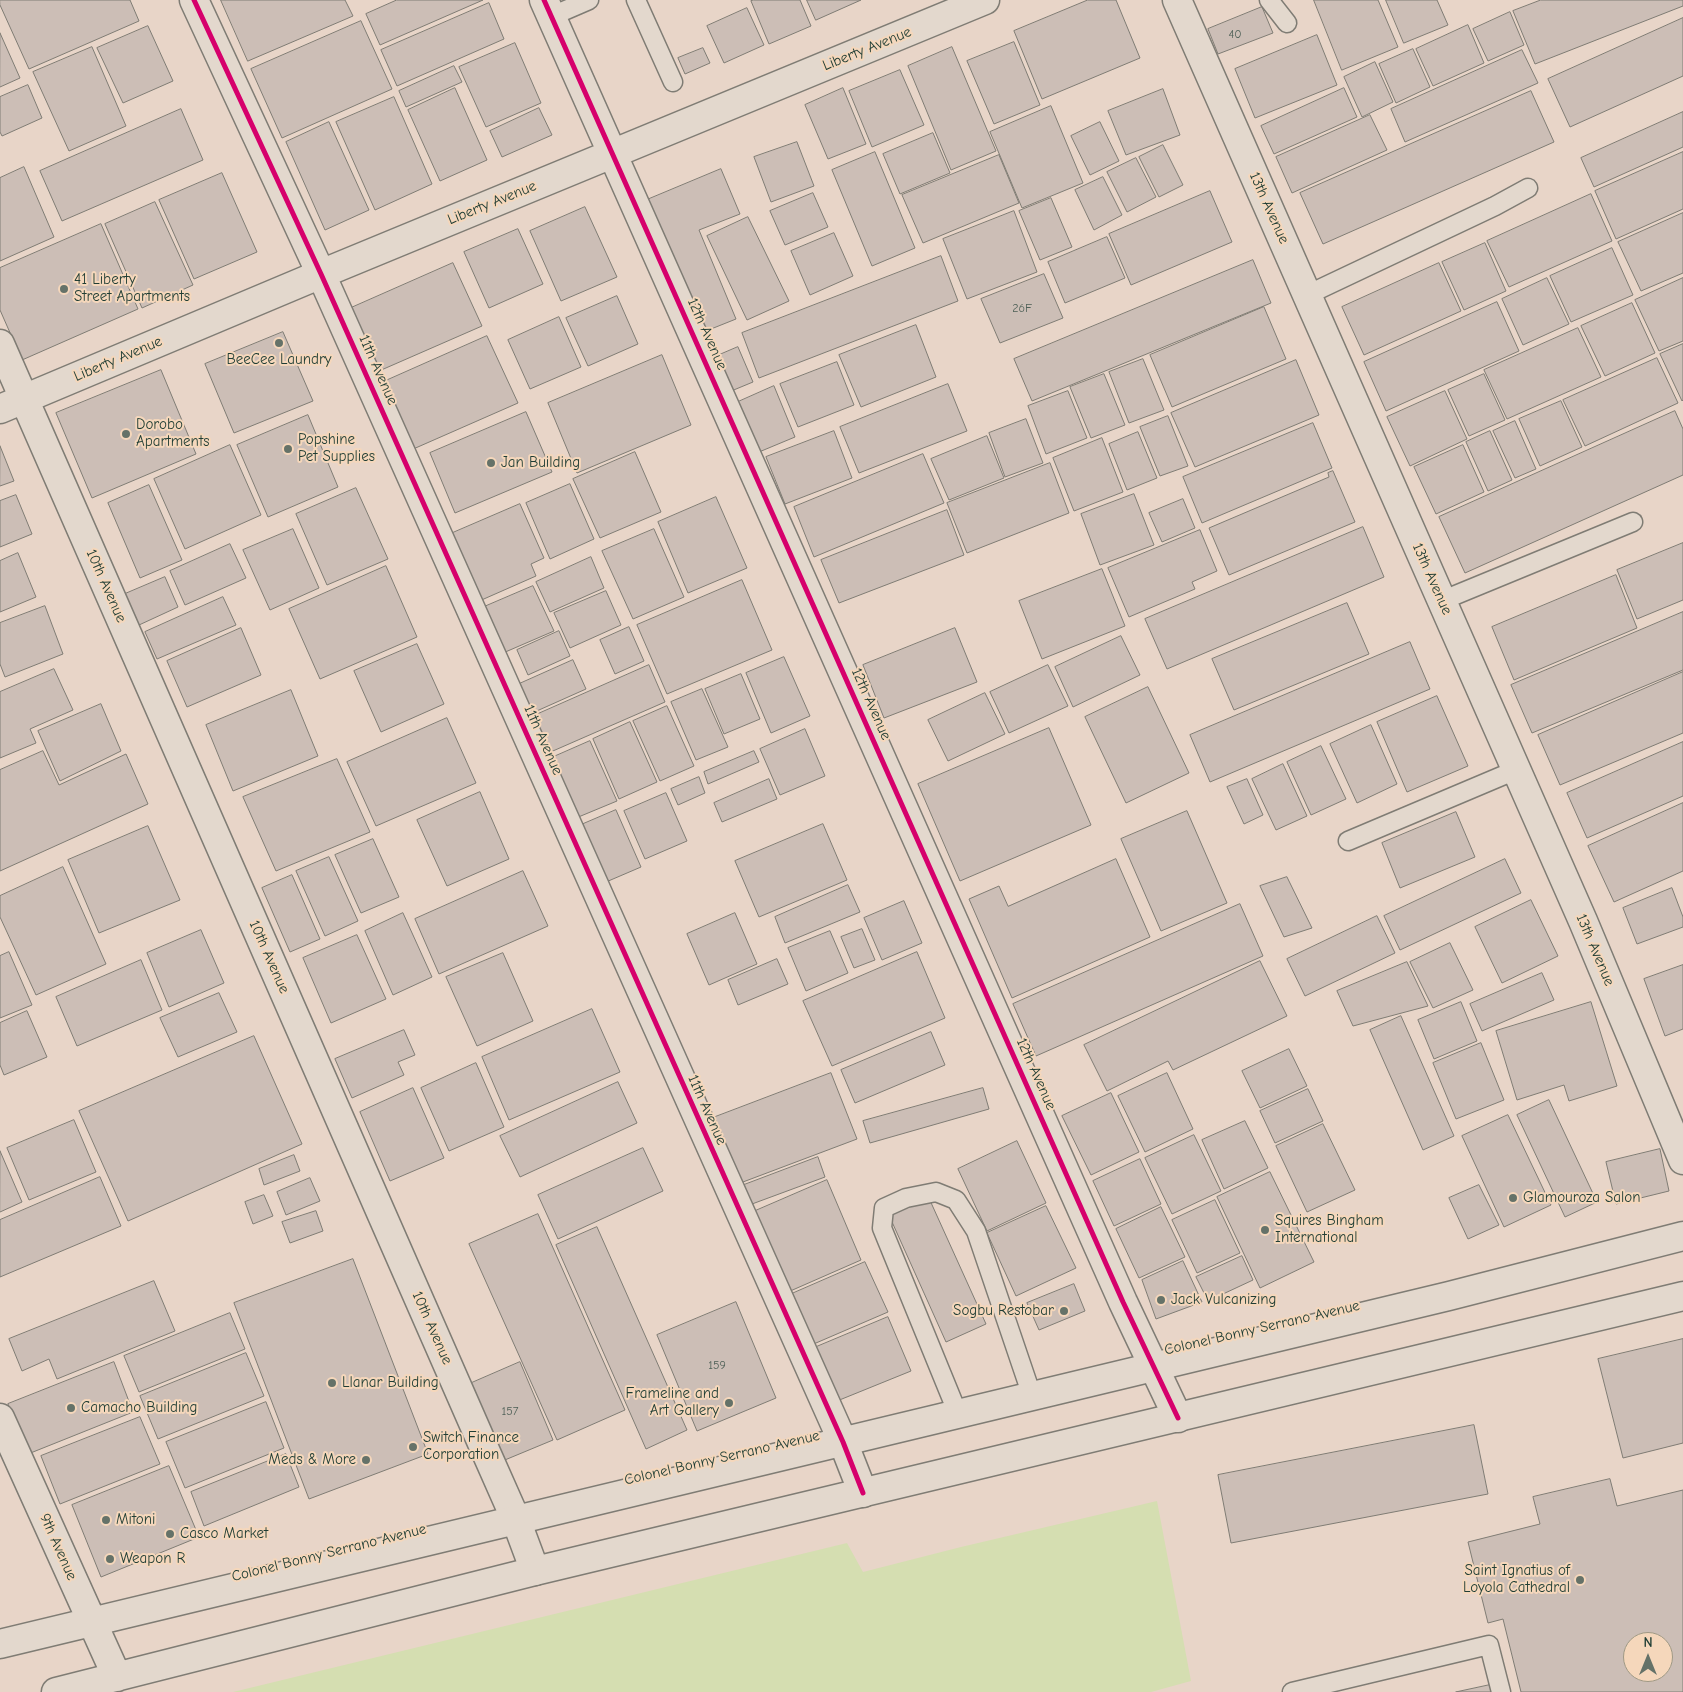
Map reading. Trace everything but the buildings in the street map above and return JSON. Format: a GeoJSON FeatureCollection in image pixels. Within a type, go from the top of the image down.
{"type":"FeatureCollection","features":[{"type":"Feature","properties":{"kind":"street","name":"11th Avenue"},"geometry":{"type":"LineString","coordinates":[[194,0],[321,274],[843,1442],[863,1493]]}},
{"type":"Feature","properties":{"kind":"street","name":"Liberty Avenue"},"geometry":{"type":"LineString","coordinates":[[0,409],[321,274],[985,0]]}},
{"type":"Feature","properties":{"kind":"street","name":"13th Avenue"},"geometry":{"type":"LineString","coordinates":[[1180,1],[1441,601],[1583,921],[1683,1160]]}},
{"type":"Feature","properties":{"kind":"street","name":"12th Avenue"},"geometry":{"type":"LineString","coordinates":[[548,8],[1123,1302],[1178,1418]]}},
{"type":"Feature","properties":{"kind":"street","name":"10th Avenue"},"geometry":{"type":"LineString","coordinates":[[0,344],[516,1520],[535,1571]]}},
{"type":"Feature","properties":{"kind":"street","name":"Colonel Bonny Serrano Avenue"},"geometry":{"type":"LineString","coordinates":[[0,1644],[1449,1296],[1683,1236]]}},
{"type":"Feature","properties":{"kind":"street"},"geometry":{"type":"LineString","coordinates":[[56,1692],[535,1571],[1683,1296]]}},
{"type":"Feature","properties":{"kind":"street","name":"9th Avenue"},"geometry":{"type":"LineString","coordinates":[[0,1418],[117,1677]]}},
{"type":"Feature","properties":{"kind":"lane"},"geometry":{"type":"LineString","coordinates":[[548,8],[589,0]]}},
{"type":"Feature","properties":{"kind":"lane"},"geometry":{"type":"LineString","coordinates":[[636,0],[673,82]]}},
{"type":"Feature","properties":{"kind":"lane"},"geometry":{"type":"LineString","coordinates":[[1269,0],[1287,23]]}},
{"type":"Feature","properties":{"kind":"lane"},"geometry":{"type":"LineString","coordinates":[[1307,295],[1495,206],[1528,188]]}},
{"type":"Feature","properties":{"kind":"lane"},"geometry":{"type":"LineString","coordinates":[[1441,601],[1633,522]]}},
{"type":"Feature","properties":{"kind":"lane"},"geometry":{"type":"LineString","coordinates":[[1348,841],[1516,770]]}},
{"type":"Feature","properties":{"kind":"lane"},"geometry":{"type":"LineString","coordinates":[[958,1414],[882,1228],[884,1208],[906,1198],[936,1192],[956,1200],[971,1223],[976,1231],[1032,1396]]}},
{"type":"Feature","properties":{"kind":"lane"},"geometry":{"type":"LineString","coordinates":[[1292,1692],[1489,1645],[1501,1692]]}},
{"type":"Feature","properties":{"kind":"green space"},"geometry":{"type":"Polygon","coordinates":[[[1157,1501],[1191,1681],[1151,1692],[233,1692],[847,1543],[863,1572],[1157,1501]]]}},
{"type":"Feature","properties":{"kind":"cycle path"},"geometry":{"type":"LineString","coordinates":[[194,0],[321,274],[843,1442],[863,1493]]}},
{"type":"Feature","properties":{"kind":"cycle path"},"geometry":{"type":"LineString","coordinates":[[544,0],[1123,1302],[1178,1418]]}},
{"type":"Feature","properties":{"kind":"place","name":"41 Liberty Street Apartments"},"geometry":{"type":"Point","coordinates":[64,289]}},
{"type":"Feature","properties":{"kind":"place","name":"BeeCee Laundry"},"geometry":{"type":"Point","coordinates":[279,343]}},
{"type":"Feature","properties":{"kind":"place","name":"Dorobo Apartments"},"geometry":{"type":"Point","coordinates":[126,434]}},
{"type":"Feature","properties":{"kind":"place","name":"Popshine Pet Supplies"},"geometry":{"type":"Point","coordinates":[288,449]}},
{"type":"Feature","properties":{"kind":"place","name":"Jan Building"},"geometry":{"type":"Point","coordinates":[491,463]}},
{"type":"Feature","properties":{"kind":"place","name":"Glamouroza Salon"},"geometry":{"type":"Point","coordinates":[1513,1198]}},
{"type":"Feature","properties":{"kind":"place","name":"Squires Bingham International"},"geometry":{"type":"Point","coordinates":[1265,1230]}},
{"type":"Feature","properties":{"kind":"place","name":"Jack Vulcanizing"},"geometry":{"type":"Point","coordinates":[1161,1300]}},
{"type":"Feature","properties":{"kind":"place","name":"Sogbu Restobar"},"geometry":{"type":"Point","coordinates":[1064,1311]}},
{"type":"Feature","properties":{"kind":"place","name":"Llanar Building"},"geometry":{"type":"Point","coordinates":[332,1383]}},
{"type":"Feature","properties":{"kind":"place","name":"Frameline and Art Gallery"},"geometry":{"type":"Point","coordinates":[729,1403]}},
{"type":"Feature","properties":{"kind":"place","name":"Camacho Building"},"geometry":{"type":"Point","coordinates":[71,1408]}},
{"type":"Feature","properties":{"kind":"place","name":"Switch Finance Corporation"},"geometry":{"type":"Point","coordinates":[413,1447]}},
{"type":"Feature","properties":{"kind":"place","name":"Meds & More"},"geometry":{"type":"Point","coordinates":[366,1460]}},
{"type":"Feature","properties":{"kind":"place","name":"Mitoni"},"geometry":{"type":"Point","coordinates":[106,1520]}},
{"type":"Feature","properties":{"kind":"place","name":"Casco Market"},"geometry":{"type":"Point","coordinates":[170,1534]}},
{"type":"Feature","properties":{"kind":"place","name":"Weapon R"},"geometry":{"type":"Point","coordinates":[110,1559]}},
{"type":"Feature","properties":{"kind":"place","name":"Saint Ignatius of Loyola Cathedral"},"geometry":{"type":"Point","coordinates":[1580,1580]}}]}
